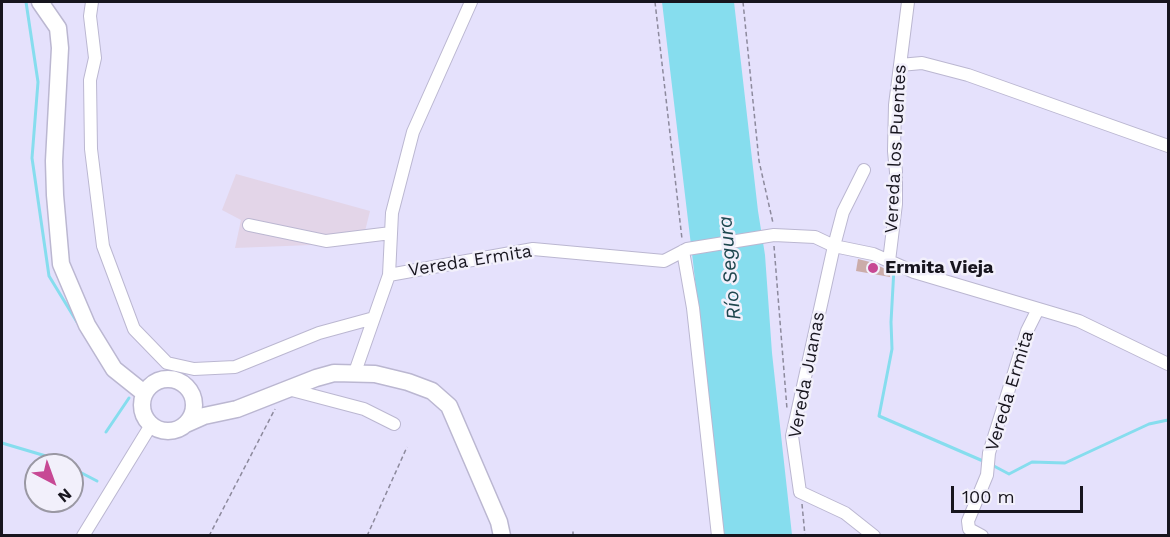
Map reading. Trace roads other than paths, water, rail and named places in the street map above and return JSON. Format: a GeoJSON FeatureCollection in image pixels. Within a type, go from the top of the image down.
{"type":"FeatureCollection","features":[{"type":"Feature","properties":{"kind":"main road"},"geometry":{"type":"LineString","coordinates":[[40,2],[58,28],[60,48],[54,161],[61,264],[87,326],[114,369],[144,393]]}},
{"type":"Feature","properties":{"kind":"main road"},"geometry":{"type":"LineString","coordinates":[[225,412],[202,404],[185,386],[173,380],[160,380],[149,387],[144,393],[142,404],[144,415],[151,425],[160,430],[174,430],[204,416],[225,412],[237,409],[334,373],[375,374],[432,391],[449,406],[499,522],[502,536]]}},
{"type":"Feature","properties":{"kind":"main road"},"geometry":{"type":"LineString","coordinates":[[185,386],[193,399],[194,411],[186,424]]}},
{"type":"Feature","properties":{"kind":"street"},"geometry":{"type":"LineString","coordinates":[[92,2],[90,16],[94,58],[90,80],[93,170],[103,246],[134,329],[167,363],[194,369],[236,368],[319,333],[374,318]]}},
{"type":"Feature","properties":{"kind":"street","name":"Vereda Ermita"},"geometry":{"type":"LineString","coordinates":[[471,2],[412,132],[392,213],[389,275],[533,249],[664,261],[685,250],[774,235],[815,237],[834,246],[873,254],[914,272],[1080,321],[1168,364]]}},
{"type":"Feature","properties":{"kind":"street","name":"Vereda los Puentes"},"geometry":{"type":"LineString","coordinates":[[889,261],[896,204],[894,151],[900,65],[908,2]]}},
{"type":"Feature","properties":{"kind":"street"},"geometry":{"type":"LineString","coordinates":[[900,65],[922,63],[968,75],[1168,146]]}},
{"type":"Feature","properties":{"kind":"street"},"geometry":{"type":"LineString","coordinates":[[834,246],[843,212],[864,170]]}},
{"type":"Feature","properties":{"kind":"street"},"geometry":{"type":"LineString","coordinates":[[249,225],[326,241],[391,233]]}},
{"type":"Feature","properties":{"kind":"street","name":"Vereda Juanas"},"geometry":{"type":"LineString","coordinates":[[834,246],[792,436],[800,492],[845,513],[874,536]]}},
{"type":"Feature","properties":{"kind":"street"},"geometry":{"type":"LineString","coordinates":[[685,250],[718,536]]}},
{"type":"Feature","properties":{"kind":"street"},"geometry":{"type":"LineString","coordinates":[[354,372],[389,275]]}},
{"type":"Feature","properties":{"kind":"street","name":"Vereda Ermita"},"geometry":{"type":"LineString","coordinates":[[982,536],[969,529],[968,520],[987,475],[989,453],[1027,331],[1038,309]]}},
{"type":"Feature","properties":{"kind":"street"},"geometry":{"type":"LineString","coordinates":[[281,392],[364,409],[394,424]]}},
{"type":"Feature","properties":{"kind":"street"},"geometry":{"type":"LineString","coordinates":[[83,536],[151,425]]}},
{"type":"Feature","properties":{"kind":"water","name":"Río Segura"},"geometry":{"type":"Polygon","coordinates":[[[662,2],[734,2],[765,255],[772,353],[792,535],[723,535],[662,2]]]}},
{"type":"Feature","properties":{"kind":"waterway"},"geometry":{"type":"LineString","coordinates":[[26,2],[38,82],[32,158],[49,276],[77,322]]}},
{"type":"Feature","properties":{"kind":"waterway"},"geometry":{"type":"LineString","coordinates":[[894,268],[892,349],[879,416],[983,461]]}},
{"type":"Feature","properties":{"kind":"waterway"},"geometry":{"type":"LineString","coordinates":[[106,432],[129,398]]}},
{"type":"Feature","properties":{"kind":"waterway"},"geometry":{"type":"LineString","coordinates":[[992,465],[1009,474],[1032,462],[1065,463],[1149,424],[1168,420]]}},
{"type":"Feature","properties":{"kind":"waterway"},"geometry":{"type":"LineString","coordinates":[[2,443],[36,453]]}},
{"type":"Feature","properties":{"kind":"waterway"},"geometry":{"type":"LineString","coordinates":[[84,474],[97,481]]}},
{"type":"Feature","properties":{"kind":"place","name":"Ermita Vieja"},"geometry":{"type":"Point","coordinates":[873,268]}}]}
